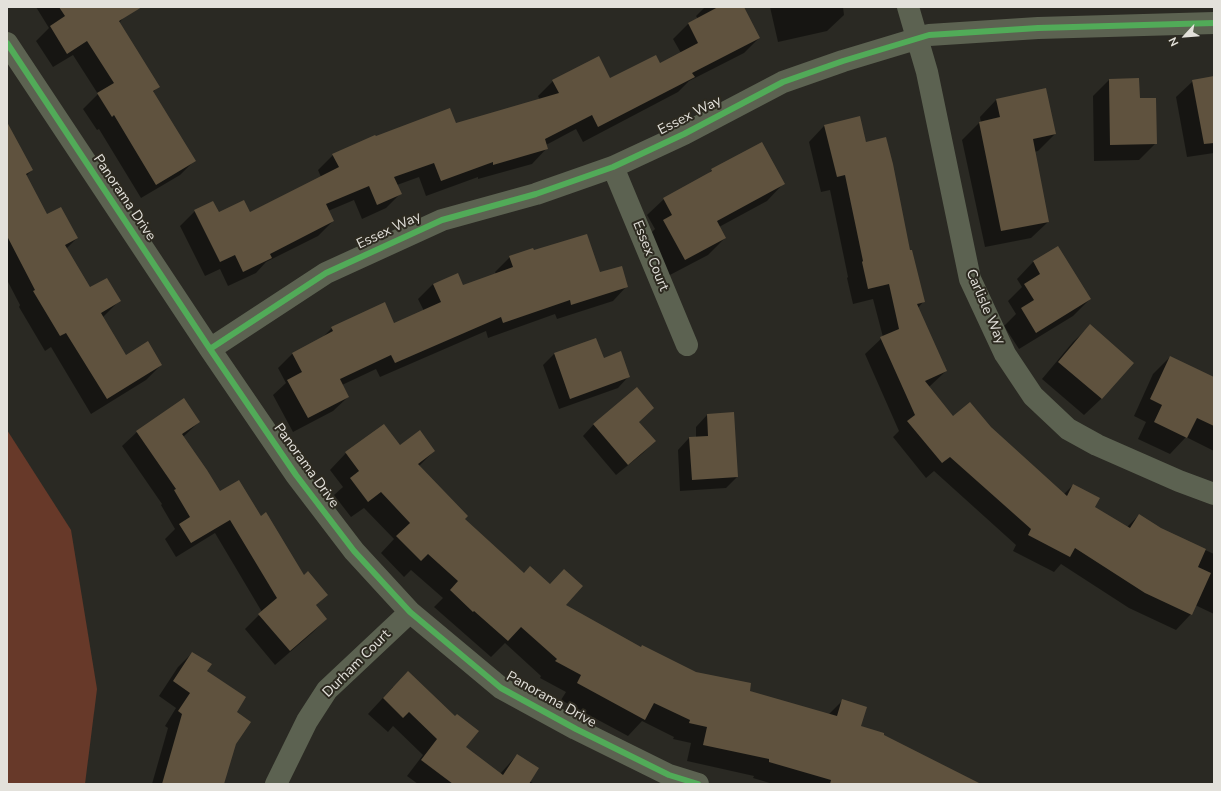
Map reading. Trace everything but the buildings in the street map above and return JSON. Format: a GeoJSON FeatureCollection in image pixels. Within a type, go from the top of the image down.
{"type":"FeatureCollection","features":[{"type":"Feature","properties":{"kind":"street","name":"Carlisle Way"},"geometry":{"type":"LineString","coordinates":[[908,7],[926,72],[970,279],[1005,354],[1033,396],[1068,429],[1096,445],[1214,494]]}},
{"type":"Feature","properties":{"kind":"street","name":"Essex Way"},"geometry":{"type":"LineString","coordinates":[[210,349],[326,273],[442,220],[536,194],[613,166],[684,134],[783,82],[843,60],[929,35],[1038,28],[1214,23]]}},
{"type":"Feature","properties":{"kind":"street","name":"Panorama Drive"},"geometry":{"type":"LineString","coordinates":[[7,43],[210,349],[296,475],[354,552],[410,612],[501,688],[576,729],[669,775],[698,784]]}},
{"type":"Feature","properties":{"kind":"street","name":"Essex Court"},"geometry":{"type":"LineString","coordinates":[[613,166],[687,345]]}},
{"type":"Feature","properties":{"kind":"street","name":"Durham Court"},"geometry":{"type":"LineString","coordinates":[[276,784],[307,721],[327,690],[410,612]]}},
{"type":"Feature","properties":{"kind":"shaded area"},"geometry":{"type":"Polygon","coordinates":[[[7,430],[71,530],[97,689],[85,784],[7,784],[7,430]]]}},
{"type":"Feature","properties":{"kind":"cycle path"},"geometry":{"type":"LineString","coordinates":[[210,349],[326,273],[442,220],[536,194],[613,167],[684,134],[783,82],[843,61],[929,35],[1038,28],[1214,23]]}},
{"type":"Feature","properties":{"kind":"cycle path"},"geometry":{"type":"LineString","coordinates":[[7,43],[210,349],[296,475],[354,551],[410,612],[501,688],[576,729],[669,775],[698,784]]}}]}
